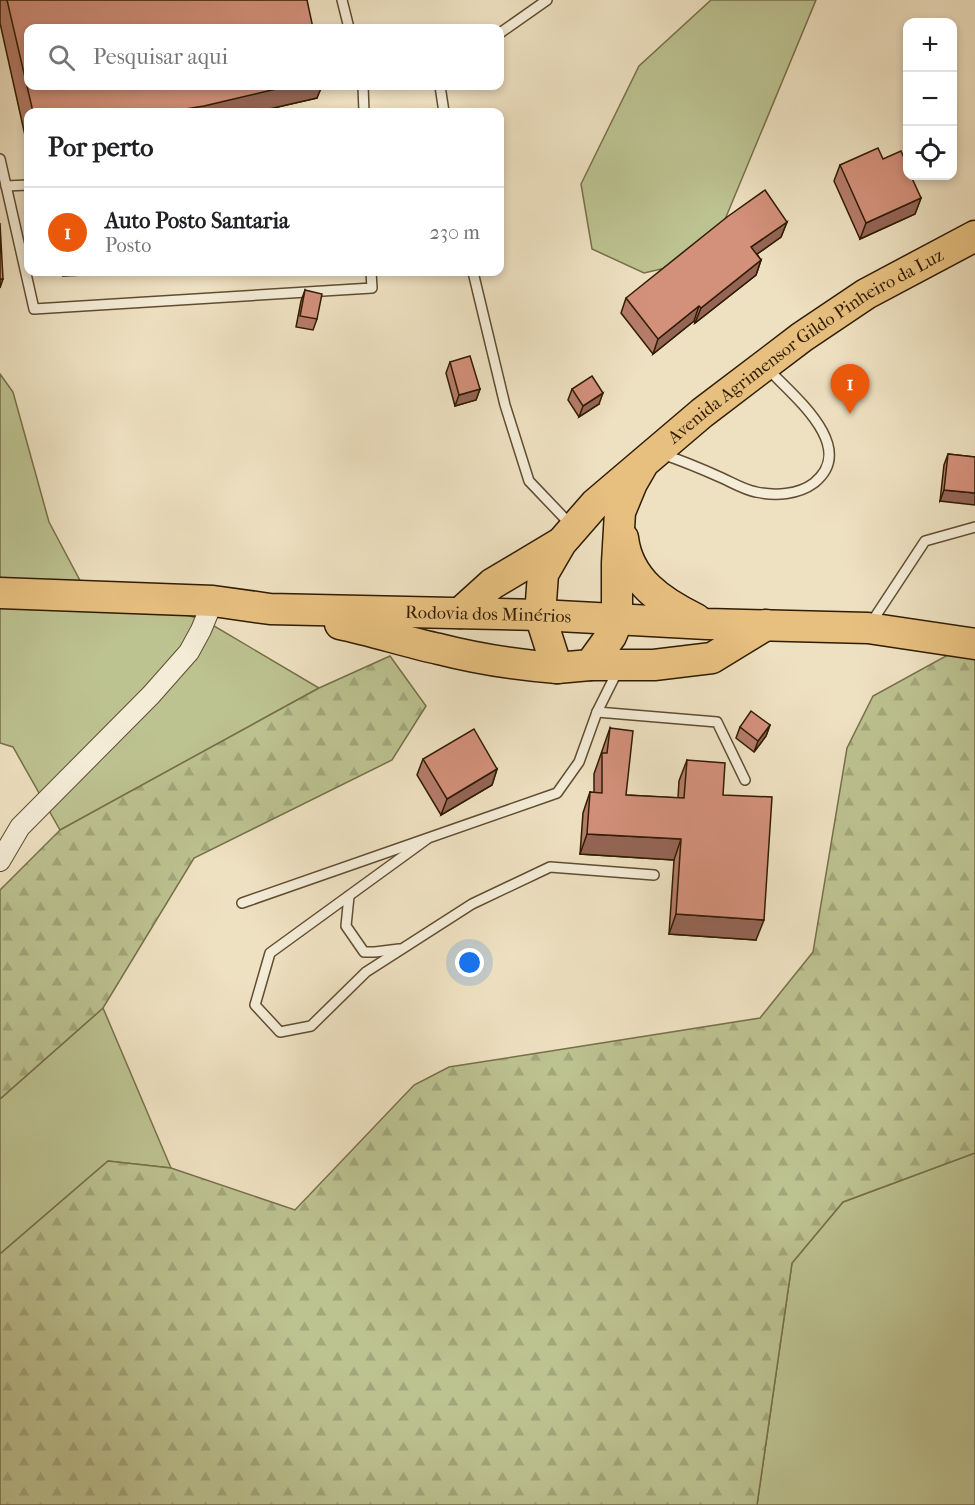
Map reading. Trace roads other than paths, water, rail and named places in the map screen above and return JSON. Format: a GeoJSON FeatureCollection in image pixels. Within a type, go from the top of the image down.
{"type":"FeatureCollection","features":[{"type":"Feature","properties":{"kind":"main road","name":"Avenida Agrimensor Gildo Pinheiro da Luz"},"geometry":{"type":"LineString","coordinates":[[540,615],[543,574],[568,536],[595,504],[702,413],[802,337],[866,294],[975,236]]}},
{"type":"Feature","properties":{"kind":"main road","name":"Avenida Agrimensor Gildo Pinheiro da Luz"},"geometry":{"type":"LineString","coordinates":[[616,618],[620,512],[632,483],[650,458]]}},
{"type":"Feature","properties":{"kind":"main road"},"geometry":{"type":"LineString","coordinates":[[620,512],[627,558],[636,574],[668,606],[707,624]]}},
{"type":"Feature","properties":{"kind":"main road"},"geometry":{"type":"LineString","coordinates":[[460,613],[492,584],[568,536]]}},
{"type":"Feature","properties":{"kind":"main road","name":"Rodovia dos Minérios"},"geometry":{"type":"LineString","coordinates":[[0,593],[213,601],[270,609],[540,615],[707,624],[868,628],[975,644]]}},
{"type":"Feature","properties":{"kind":"main road"},"geometry":{"type":"LineString","coordinates":[[270,609],[376,632],[438,650],[522,665],[557,668],[654,664],[712,657],[766,625]]}},
{"type":"Feature","properties":{"kind":"main road"},"geometry":{"type":"LineString","coordinates":[[540,615],[557,668]]}},
{"type":"Feature","properties":{"kind":"main road"},"geometry":{"type":"LineString","coordinates":[[590,665],[611,636],[616,618]]}},
{"type":"Feature","properties":{"kind":"street"},"geometry":{"type":"LineString","coordinates":[[0,861],[20,827],[151,695],[189,652],[213,601]]}},
{"type":"Feature","properties":{"kind":"lane"},"geometry":{"type":"LineString","coordinates":[[342,0],[348,24]]}},
{"type":"Feature","properties":{"kind":"lane"},"geometry":{"type":"LineString","coordinates":[[504,30],[547,0]]}},
{"type":"Feature","properties":{"kind":"lane"},"geometry":{"type":"LineString","coordinates":[[364,108],[366,90]]}},
{"type":"Feature","properties":{"kind":"lane"},"geometry":{"type":"LineString","coordinates":[[441,90],[443,108]]}},
{"type":"Feature","properties":{"kind":"lane"},"geometry":{"type":"LineString","coordinates":[[0,159],[24,265]]}},
{"type":"Feature","properties":{"kind":"lane"},"geometry":{"type":"LineString","coordinates":[[6,186],[24,185]]}},
{"type":"Feature","properties":{"kind":"lane"},"geometry":{"type":"LineString","coordinates":[[26,276],[34,309],[372,288],[371,276]]}},
{"type":"Feature","properties":{"kind":"lane"},"geometry":{"type":"LineString","coordinates":[[474,276],[505,405],[529,481],[568,536]]}},
{"type":"Feature","properties":{"kind":"lane"},"geometry":{"type":"LineString","coordinates":[[650,458],[692,464],[753,492],[784,494],[799,491],[813,483],[830,461],[825,434],[816,421],[764,366]]}},
{"type":"Feature","properties":{"kind":"lane"},"geometry":{"type":"LineString","coordinates":[[868,628],[925,541],[975,527]]}},
{"type":"Feature","properties":{"kind":"lane"},"geometry":{"type":"LineString","coordinates":[[242,903],[557,793],[579,762],[597,712],[620,665]]}},
{"type":"Feature","properties":{"kind":"lane"},"geometry":{"type":"LineString","coordinates":[[597,712],[717,722],[745,780]]}},
{"type":"Feature","properties":{"kind":"lane"},"geometry":{"type":"LineString","coordinates":[[427,839],[270,953],[255,1005],[280,1032],[311,1026],[366,972],[472,904],[550,867],[654,875]]}},
{"type":"Feature","properties":{"kind":"lane"},"geometry":{"type":"LineString","coordinates":[[349,896],[346,926],[364,952],[403,948]]}},
{"type":"Feature","properties":{"kind":"place","name":"Auto Posto Santaria"},"geometry":{"type":"Point","coordinates":[850,414]}}]}
